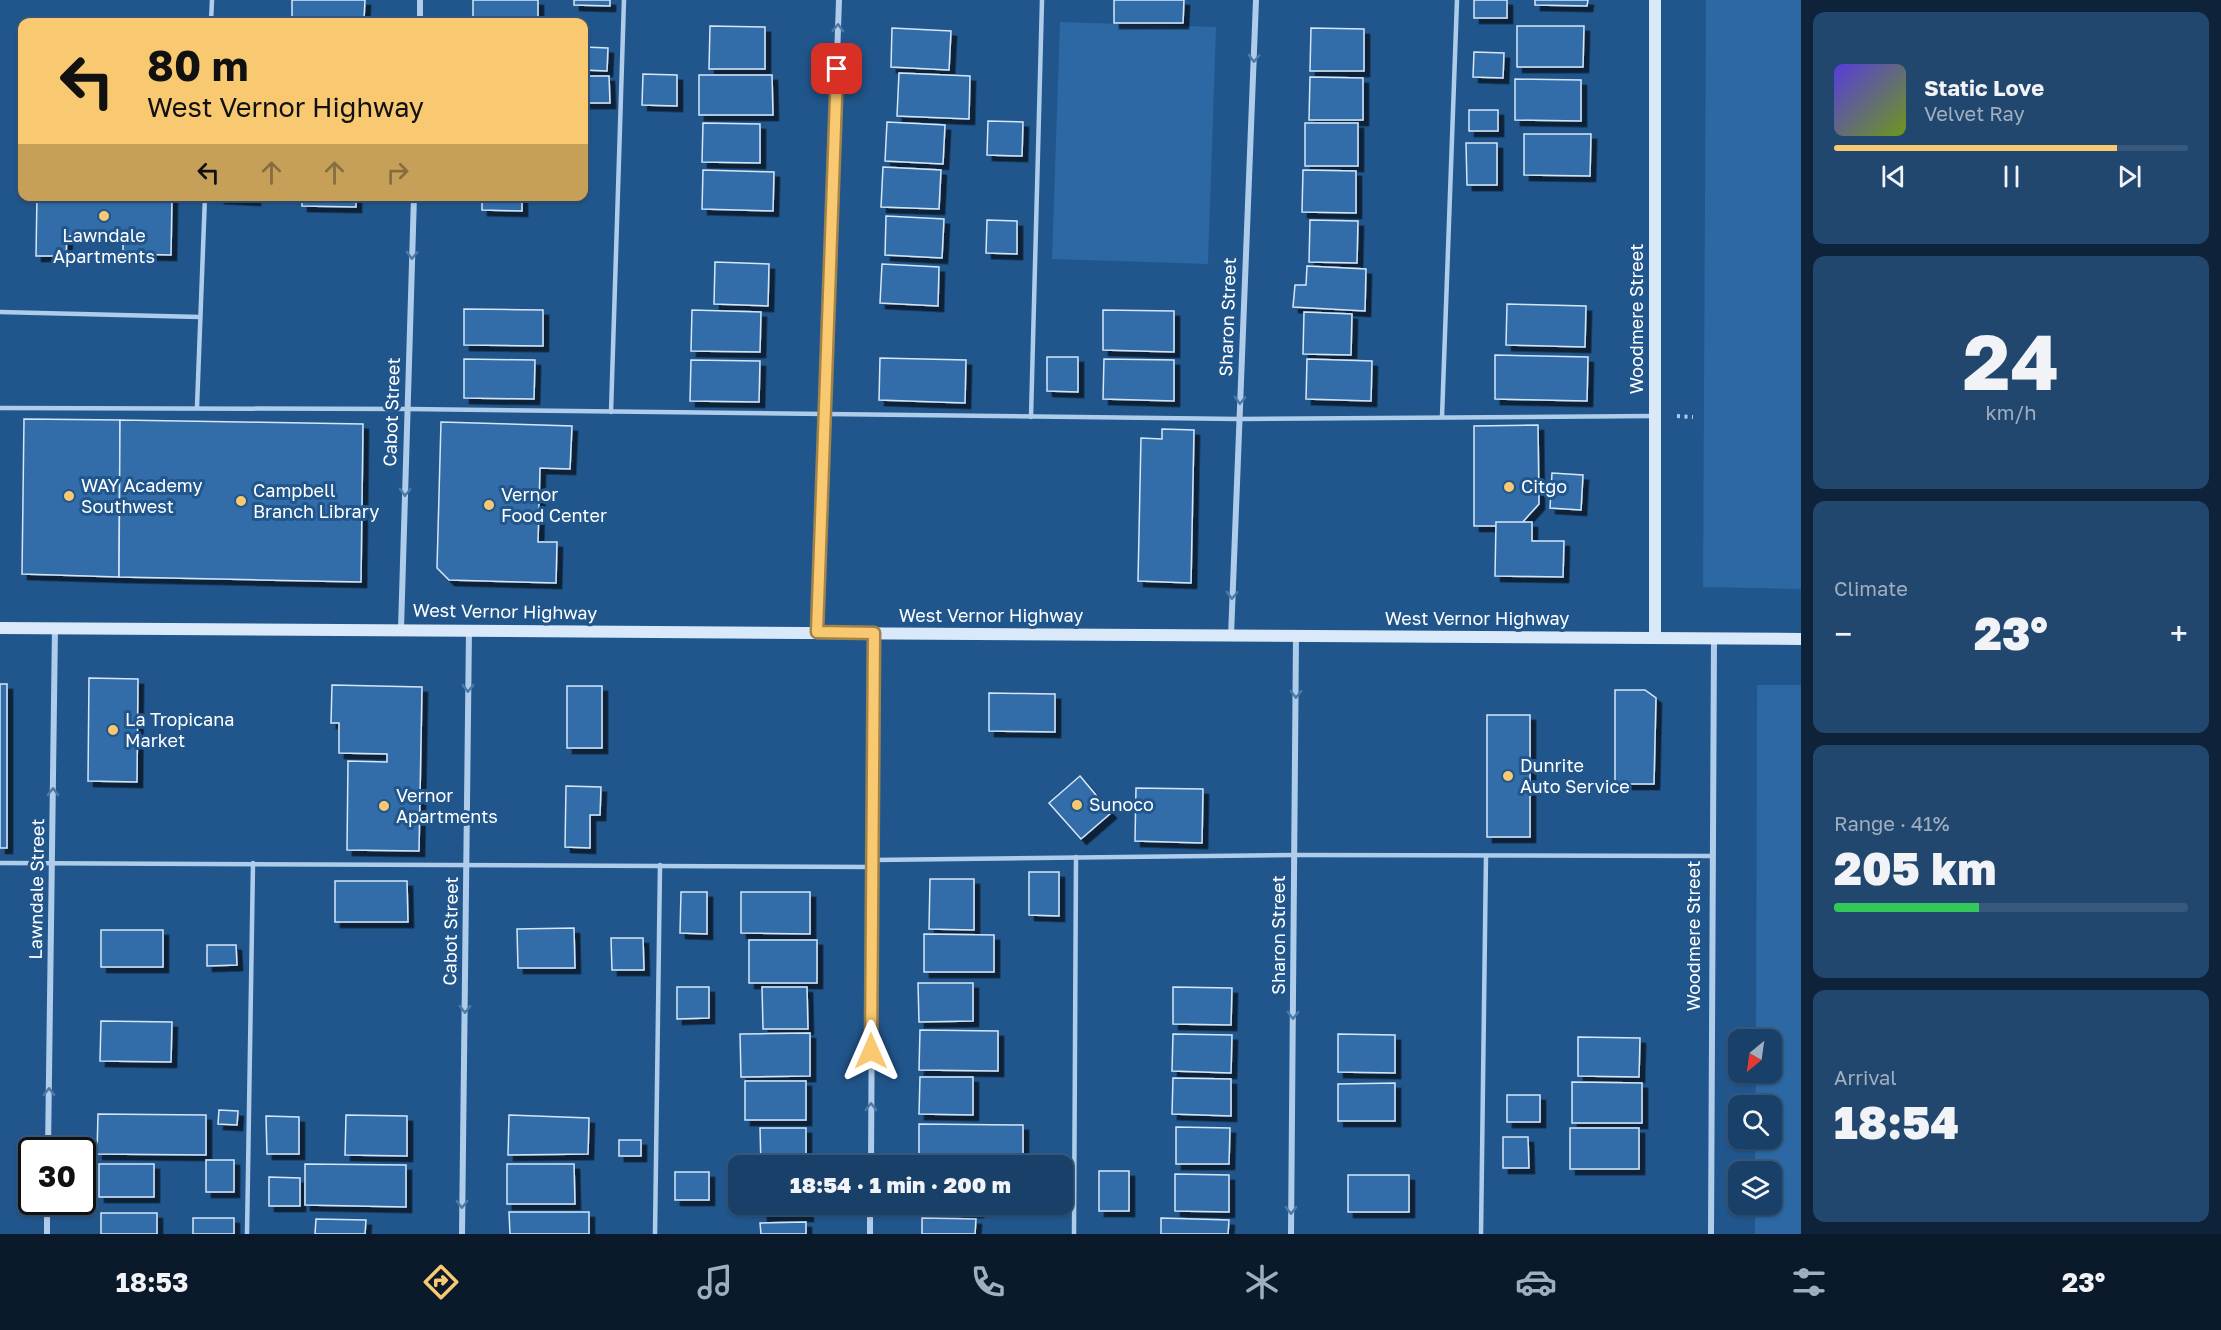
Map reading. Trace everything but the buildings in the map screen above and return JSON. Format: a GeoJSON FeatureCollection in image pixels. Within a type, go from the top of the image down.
{"type":"FeatureCollection","features":[{"type":"Feature","properties":{"kind":"street"},"geometry":{"type":"LineString","coordinates":[[420,0],[420,18]]}},
{"type":"Feature","properties":{"kind":"street"},"geometry":{"type":"LineString","coordinates":[[817,632],[839,0]]}},
{"type":"Feature","properties":{"kind":"street","name":"Sharon Street"},"geometry":{"type":"LineString","coordinates":[[1231,636],[1256,0]]}},
{"type":"Feature","properties":{"kind":"street","name":"Woodmere Street"},"geometry":{"type":"LineString","coordinates":[[1655,0],[1655,638]]}},
{"type":"Feature","properties":{"kind":"street","name":"Cabot Street"},"geometry":{"type":"LineString","coordinates":[[401,629],[414,201]]}},
{"type":"Feature","properties":{"kind":"street","name":"Lawndale Street"},"geometry":{"type":"LineString","coordinates":[[48,1137],[55,627]]}},
{"type":"Feature","properties":{"kind":"street","name":"West Vernor Highway"},"geometry":{"type":"LineString","coordinates":[[0,628],[469,629],[1801,639]]}},
{"type":"Feature","properties":{"kind":"street","name":"Cabot Street"},"geometry":{"type":"LineString","coordinates":[[462,1234],[469,629]]}},
{"type":"Feature","properties":{"kind":"street"},"geometry":{"type":"LineString","coordinates":[[871,1155],[874,633]]}},
{"type":"Feature","properties":{"kind":"street","name":"Sharon Street"},"geometry":{"type":"LineString","coordinates":[[1291,1234],[1296,636]]}},
{"type":"Feature","properties":{"kind":"street","name":"Woodmere Street"},"geometry":{"type":"LineString","coordinates":[[1711,1234],[1714,639]]}},
{"type":"Feature","properties":{"kind":"street"},"geometry":{"type":"LineString","coordinates":[[47,1215],[47,1234]]}},
{"type":"Feature","properties":{"kind":"street"},"geometry":{"type":"LineString","coordinates":[[870,1215],[870,1234]]}},
{"type":"Feature","properties":{"kind":"lane"},"geometry":{"type":"LineString","coordinates":[[211,18],[212,0]]}},
{"type":"Feature","properties":{"kind":"lane"},"geometry":{"type":"LineString","coordinates":[[611,412],[624,0]]}},
{"type":"Feature","properties":{"kind":"lane"},"geometry":{"type":"LineString","coordinates":[[1031,417],[1042,0]]}},
{"type":"Feature","properties":{"kind":"lane"},"geometry":{"type":"LineString","coordinates":[[1442,417],[1457,0]]}},
{"type":"Feature","properties":{"kind":"lane"},"geometry":{"type":"LineString","coordinates":[[197,407],[205,201]]}},
{"type":"Feature","properties":{"kind":"lane"},"geometry":{"type":"LineString","coordinates":[[0,312],[200,317]]}},
{"type":"Feature","properties":{"kind":"lane"},"geometry":{"type":"LineString","coordinates":[[0,408],[197,407],[1239,419],[1655,416]]}},
{"type":"Feature","properties":{"kind":"lane"},"geometry":{"type":"LineString","coordinates":[[873,860],[1294,855],[1713,856]]}},
{"type":"Feature","properties":{"kind":"lane"},"geometry":{"type":"LineString","coordinates":[[1481,1234],[1486,856]]}},
{"type":"Feature","properties":{"kind":"lane"},"geometry":{"type":"LineString","coordinates":[[1074,1234],[1076,857]]}},
{"type":"Feature","properties":{"kind":"lane"},"geometry":{"type":"LineString","coordinates":[[0,863],[466,863],[873,867]]}},
{"type":"Feature","properties":{"kind":"lane"},"geometry":{"type":"LineString","coordinates":[[247,1234],[253,863]]}},
{"type":"Feature","properties":{"kind":"lane"},"geometry":{"type":"LineString","coordinates":[[656,1234],[660,865]]}},
{"type":"Feature","properties":{"kind":"shaded area"},"geometry":{"type":"Polygon","coordinates":[[[1706,0],[1801,0],[1801,589],[1703,587],[1706,0]]]}},
{"type":"Feature","properties":{"kind":"shaded area"},"geometry":{"type":"Polygon","coordinates":[[[1060,22],[1216,27],[1208,264],[1052,259],[1060,22]]]}},
{"type":"Feature","properties":{"kind":"shaded area"},"geometry":{"type":"Polygon","coordinates":[[[1757,685],[1801,685],[1801,1234],[1755,1234],[1755,1215],[1782,1215],[1782,1161],[1755,1161],[1755,1149],[1782,1149],[1782,1095],[1755,1095],[1756,1083],[1782,1083],[1782,1029],[1756,1029],[1757,685]]]}},
{"type":"Feature","properties":{"kind":"place","name":"Lawndale Apartments"},"geometry":{"type":"Point","coordinates":[104,216]}},
{"type":"Feature","properties":{"kind":"place","name":"Citgo"},"geometry":{"type":"Point","coordinates":[1509,487]}},
{"type":"Feature","properties":{"kind":"place","name":"WAY Academy Southwest"},"geometry":{"type":"Point","coordinates":[69,496]}},
{"type":"Feature","properties":{"kind":"place","name":"Campbell Branch Library"},"geometry":{"type":"Point","coordinates":[241,501]}},
{"type":"Feature","properties":{"kind":"place","name":"Vernor Food Center"},"geometry":{"type":"Point","coordinates":[489,505]}},
{"type":"Feature","properties":{"kind":"place","name":"La Tropicana Market"},"geometry":{"type":"Point","coordinates":[113,730]}},
{"type":"Feature","properties":{"kind":"place","name":"Dunrite Auto Service"},"geometry":{"type":"Point","coordinates":[1508,776]}},
{"type":"Feature","properties":{"kind":"place","name":"Sunoco"},"geometry":{"type":"Point","coordinates":[1077,805]}},
{"type":"Feature","properties":{"kind":"place","name":"Vernor Apartments"},"geometry":{"type":"Point","coordinates":[384,806]}},
{"type":"Feature","properties":{"kind":"route"},"geometry":{"type":"LineString","coordinates":[[837,69],[817,632],[874,633],[871,1051]]}}]}
